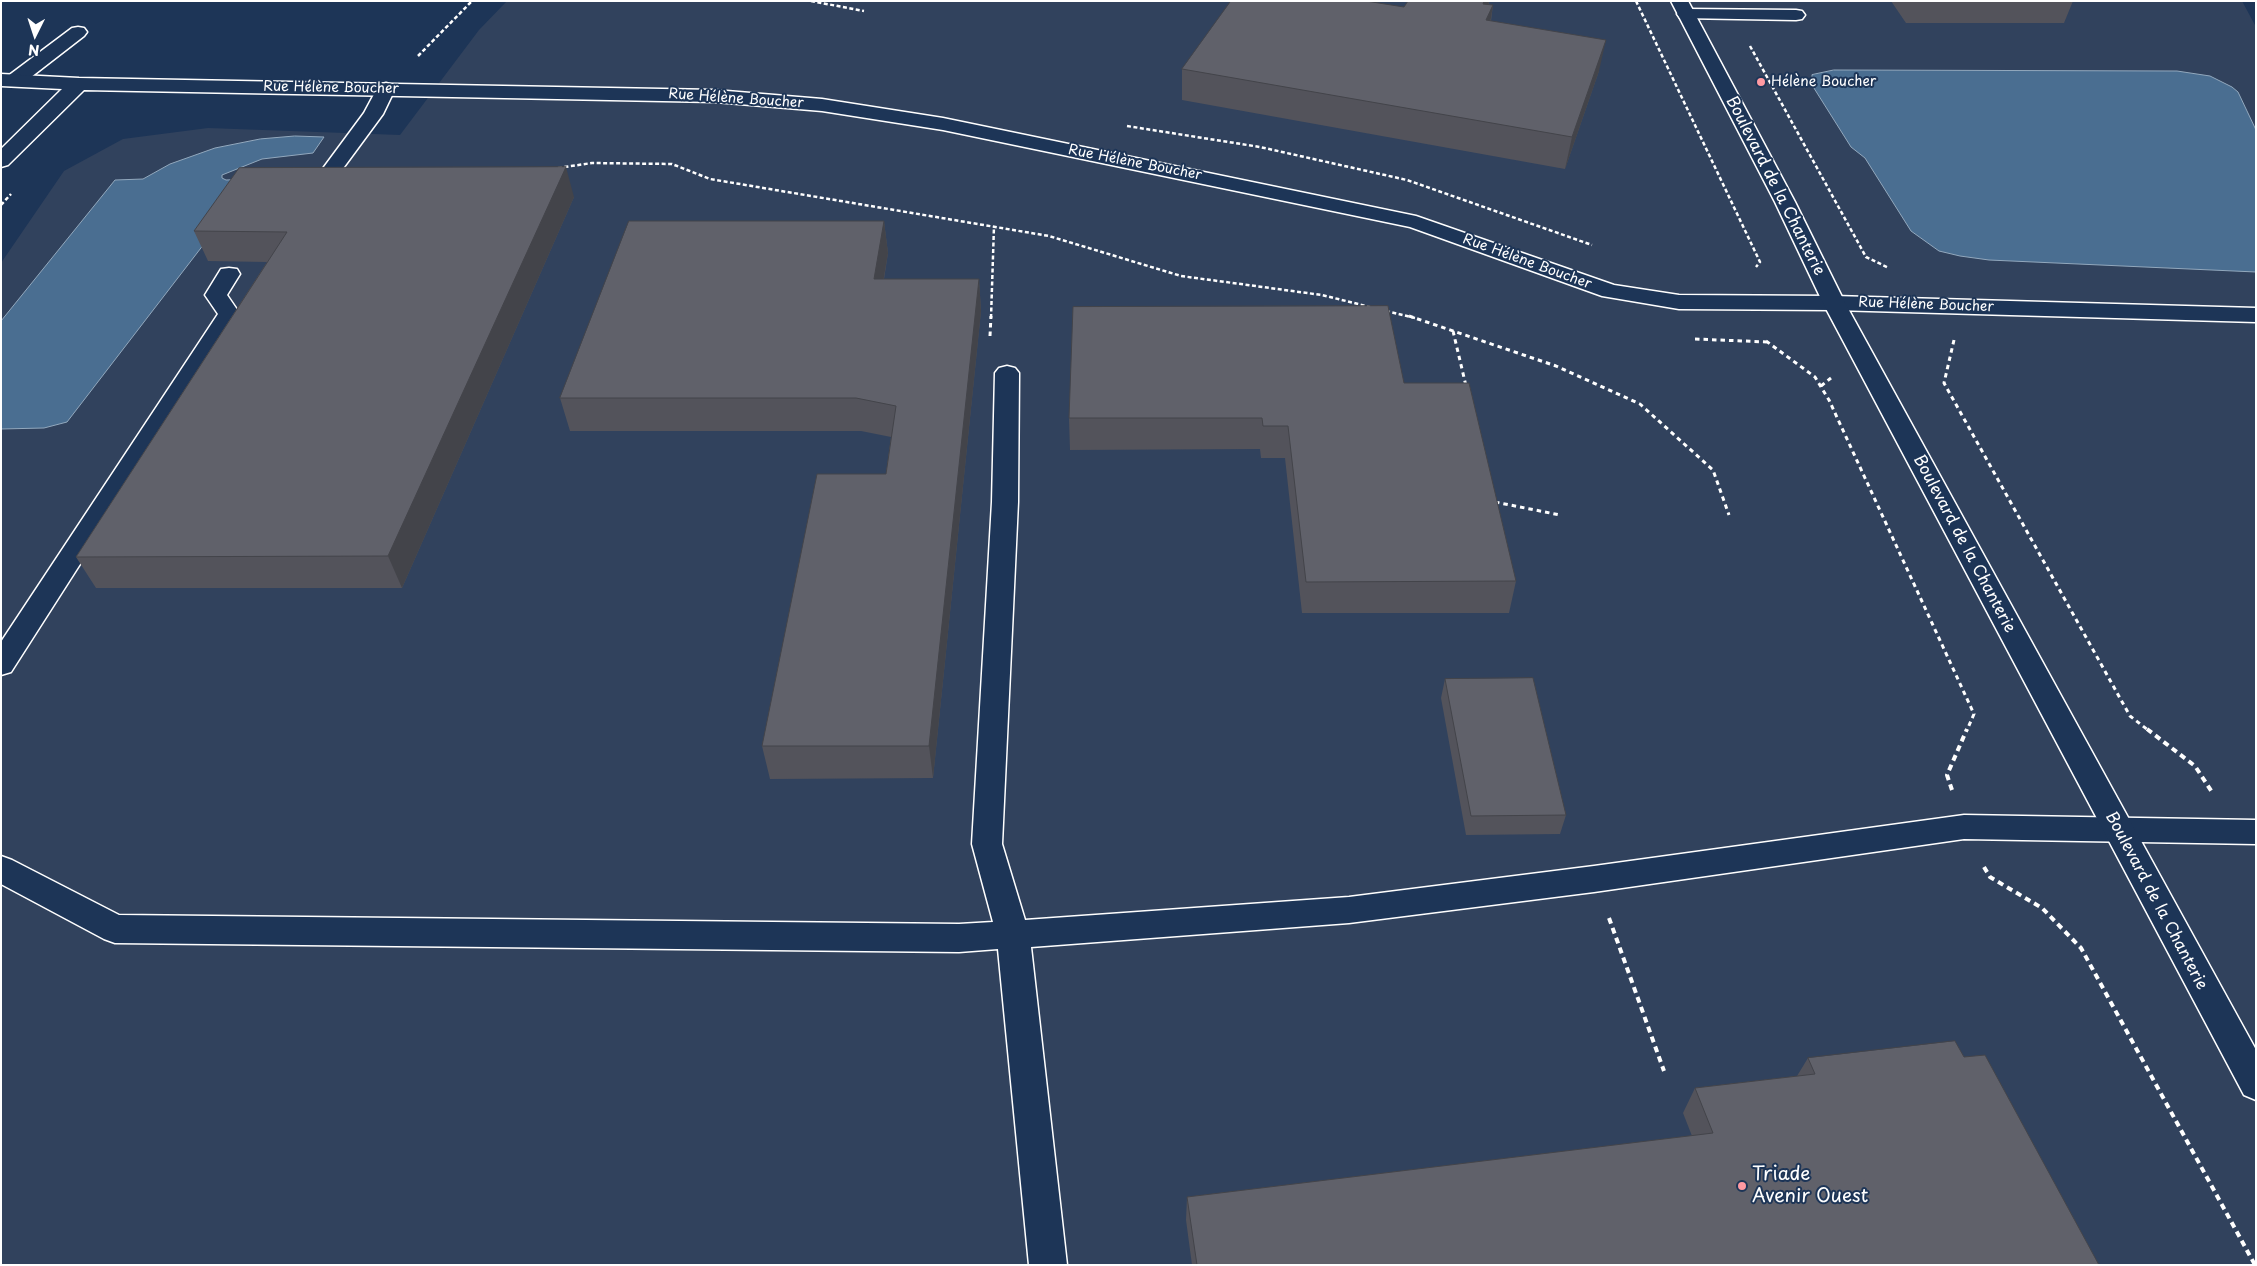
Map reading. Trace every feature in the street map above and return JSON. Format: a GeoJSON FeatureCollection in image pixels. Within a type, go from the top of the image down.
{"type":"FeatureCollection","features":[{"type":"Feature","properties":{"kind":"street"},"geometry":{"type":"LineString","coordinates":[[1683,8],[1759,15],[1796,15]]}},
{"type":"Feature","properties":{"kind":"street","name":"Boulevard de la Chanterie"},"geometry":{"type":"LineString","coordinates":[[1683,8],[1785,202],[1834,303],[2256,1084]]}},
{"type":"Feature","properties":{"kind":"street"},"geometry":{"type":"LineString","coordinates":[[8,80],[78,32]]}},
{"type":"Feature","properties":{"kind":"street","name":"Rue Hélène Boucher"},"geometry":{"type":"LineString","coordinates":[[8,80],[80,84],[715,96],[831,107],[953,126],[1416,222],[1610,291],[1679,302],[1834,303],[2256,315]]}},
{"type":"Feature","properties":{"kind":"street"},"geometry":{"type":"LineString","coordinates":[[1,161],[63,98],[80,84]]}},
{"type":"Feature","properties":{"kind":"street"},"geometry":{"type":"LineString","coordinates":[[320,186],[374,114],[386,89]]}},
{"type":"Feature","properties":{"kind":"street"},"geometry":{"type":"LineString","coordinates":[[1,665],[229,314],[216,295],[229,274]]}},
{"type":"Feature","properties":{"kind":"street"},"geometry":{"type":"LineString","coordinates":[[1007,373],[1005,502],[987,844],[1013,934],[1048,1265]]}},
{"type":"Feature","properties":{"kind":"street"},"geometry":{"type":"LineString","coordinates":[[1,869],[115,929],[949,938],[1349,910],[1594,879],[1964,827],[2247,832]]}},
{"type":"Feature","properties":{"kind":"path"},"geometry":{"type":"LineString","coordinates":[[417,58],[472,1]]}},
{"type":"Feature","properties":{"kind":"path"},"geometry":{"type":"LineString","coordinates":[[810,1],[864,11]]}},
{"type":"Feature","properties":{"kind":"path"},"geometry":{"type":"LineString","coordinates":[[1636,1],[1760,262],[1756,268]]}},
{"type":"Feature","properties":{"kind":"path"},"geometry":{"type":"LineString","coordinates":[[1759,15],[1764,33],[1750,47],[1866,257],[1890,269]]}},
{"type":"Feature","properties":{"kind":"path"},"geometry":{"type":"LineString","coordinates":[[557,168],[592,163],[672,164],[710,179],[1049,236],[1181,276],[1322,295],[1376,308]]}},
{"type":"Feature","properties":{"kind":"path"},"geometry":{"type":"LineString","coordinates":[[1,205],[13,191]]}},
{"type":"Feature","properties":{"kind":"path"},"geometry":{"type":"LineString","coordinates":[[990,336],[994,226]]}},
{"type":"Feature","properties":{"kind":"path"},"geometry":{"type":"LineString","coordinates":[[1384,310],[1420,319],[1556,366],[1640,404],[1713,470],[1729,515]]}},
{"type":"Feature","properties":{"kind":"path"},"geometry":{"type":"LineString","coordinates":[[1453,331],[1466,388]]}},
{"type":"Feature","properties":{"kind":"path"},"geometry":{"type":"LineString","coordinates":[[1955,337],[1944,383],[2130,716],[2195,766],[2247,832]]}},
{"type":"Feature","properties":{"kind":"path"},"geometry":{"type":"LineString","coordinates":[[1694,339],[1767,342]]}},
{"type":"Feature","properties":{"kind":"path"},"geometry":{"type":"LineString","coordinates":[[1492,502],[1560,515]]}},
{"type":"Feature","properties":{"kind":"path"},"geometry":{"type":"LineString","coordinates":[[1594,879],[1664,1070]]}},
{"type":"Feature","properties":{"kind":"shaded area"},"geometry":{"type":"Polygon","coordinates":[[[507,1],[2242,1],[2256,27],[2256,1265],[1,1265],[1,263],[64,171],[123,139],[208,128],[400,135],[479,30],[507,1]]]}},
{"type":"Feature","properties":{"kind":"shaded area"},"geometry":{"type":"Polygon","coordinates":[[[1834,70],[2177,71],[2210,76],[2238,92],[2256,130],[2256,272],[1989,260],[1939,251],[1911,231],[1865,158],[1851,147],[1812,85],[1812,75],[1834,70]]]}},
{"type":"Feature","properties":{"kind":"shaded area"},"geometry":{"type":"Polygon","coordinates":[[[295,136],[324,137],[313,153],[262,159],[222,175],[222,178],[226,180],[254,179],[67,422],[44,428],[1,429],[1,321],[115,180],[143,179],[170,164],[215,148],[260,139],[295,136]]]}},
{"type":"Feature","properties":{"kind":"building"},"geometry":{"type":"Polygon","coordinates":[[[1231,1],[1366,1],[1404,7],[1408,1],[1484,1],[1483,4],[1493,5],[1486,20],[1606,40],[1572,137],[1182,69],[1231,1]]]}},
{"type":"Feature","properties":{"kind":"building"},"geometry":{"type":"Polygon","coordinates":[[[566,167],[388,556],[76,557],[287,232],[194,231],[239,168],[566,167]]]}},
{"type":"Feature","properties":{"kind":"building"},"geometry":{"type":"Polygon","coordinates":[[[629,221],[884,221],[874,279],[979,279],[929,746],[762,746],[817,474],[886,474],[896,406],[856,398],[560,398],[629,221]]]}},
{"type":"Feature","properties":{"kind":"building"},"geometry":{"type":"Polygon","coordinates":[[[1388,306],[1404,383],[1469,383],[1516,581],[1306,582],[1288,426],[1263,426],[1262,418],[1069,418],[1073,307],[1388,306]]]}},
{"type":"Feature","properties":{"kind":"building"},"geometry":{"type":"Polygon","coordinates":[[[1533,678],[1566,815],[1471,816],[1445,679],[1533,678]]]}},
{"type":"Feature","properties":{"kind":"building","name":"Triade Avenir Ouest"},"geometry":{"type":"Polygon","coordinates":[[[1955,1041],[1964,1057],[1985,1055],[2099,1265],[1197,1265],[1187,1197],[1713,1133],[1695,1088],[1815,1074],[1808,1058],[1955,1041]]]}},
{"type":"Feature","properties":{"kind":"place","name":"Hélène Boucher"},"geometry":{"type":"Point","coordinates":[1761,82]}},
{"type":"Feature","properties":{"kind":"place","name":"Triade Avenir Ouest"},"geometry":{"type":"Point","coordinates":[1742,1186]}}]}
